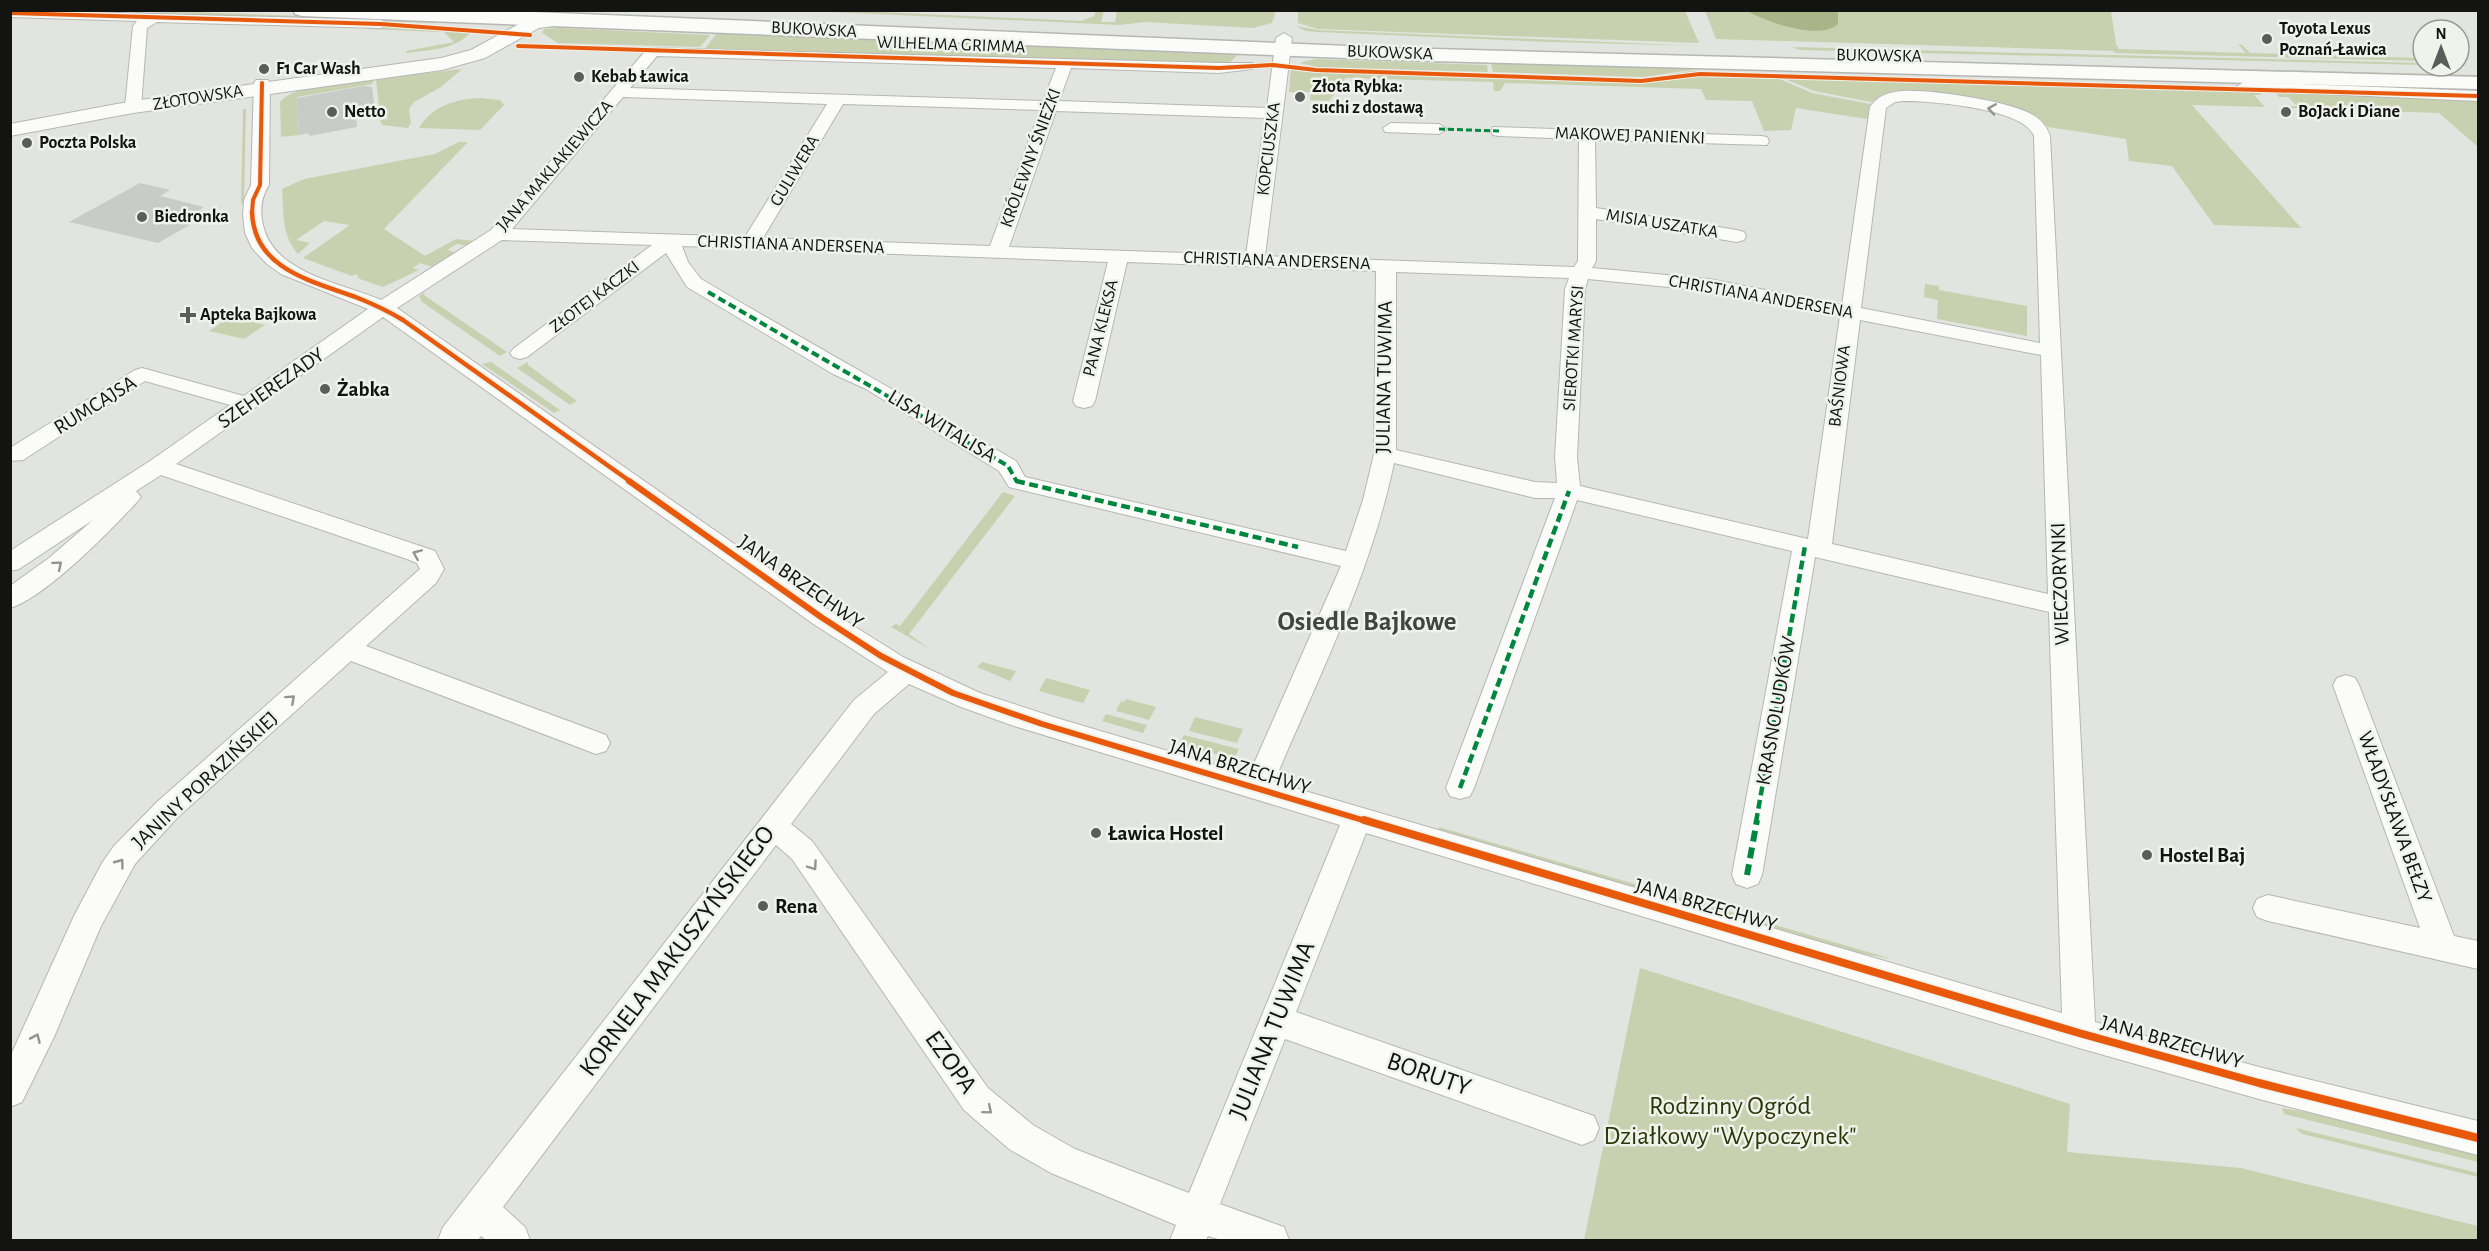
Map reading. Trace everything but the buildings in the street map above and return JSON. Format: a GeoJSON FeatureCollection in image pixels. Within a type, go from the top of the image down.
{"type":"FeatureCollection","features":[{"type":"Feature","properties":{"kind":"main road","name":"BUKOWSKA"},"geometry":{"type":"LineString","coordinates":[[302,10],[458,15],[520,14],[570,19],[1283,44],[1784,65],[2478,83]]}},
{"type":"Feature","properties":{"kind":"main road","name":"BUKOWSKA"},"geometry":{"type":"LineString","coordinates":[[633,10],[1283,44],[1719,52],[2478,71]]}},
{"type":"Feature","properties":{"kind":"street"},"geometry":{"type":"LineString","coordinates":[[10,14],[381,24]]}},
{"type":"Feature","properties":{"kind":"street","name":"ZŁOTOWSKA"},"geometry":{"type":"LineString","coordinates":[[508,37],[520,14]]}},
{"type":"Feature","properties":{"kind":"street","name":"ZŁOTOWSKA"},"geometry":{"type":"LineString","coordinates":[[10,129],[450,53],[474,45],[520,14]]}},
{"type":"Feature","properties":{"kind":"street"},"geometry":{"type":"LineString","coordinates":[[458,15],[483,23],[486,29],[485,38]]}},
{"type":"Feature","properties":{"kind":"street"},"geometry":{"type":"LineString","coordinates":[[133,107],[140,26],[154,17]]}},
{"type":"Feature","properties":{"kind":"street","name":"ZŁOTOWSKA"},"geometry":{"type":"LineString","coordinates":[[261,86],[448,63],[487,51],[534,23],[570,19]]}},
{"type":"Feature","properties":{"kind":"street","name":"KOPCIUSZKA"},"geometry":{"type":"LineString","coordinates":[[1255,261],[1283,44]]}},
{"type":"Feature","properties":{"kind":"street","name":"WILHELMA GRIMMA"},"geometry":{"type":"LineString","coordinates":[[653,51],[1219,68],[1247,66]]}},
{"type":"Feature","properties":{"kind":"street","name":"JANA MAKLAKIEWICZA"},"geometry":{"type":"LineString","coordinates":[[383,308],[498,234],[653,51]]}},
{"type":"Feature","properties":{"kind":"street","name":"KRÓLEWNY ŚNIEŻKI"},"geometry":{"type":"LineString","coordinates":[[997,253],[1052,106],[1065,63]]}},
{"type":"Feature","properties":{"kind":"street","name":"JANA BRZECHWY"},"geometry":{"type":"LineString","coordinates":[[261,86],[260,185],[269,196],[269,224],[258,242],[278,265],[292,273],[383,308],[821,617],[907,671],[951,692],[1003,712],[1357,820],[2079,1033],[2259,1083],[2478,1138]]}},
{"type":"Feature","properties":{"kind":"street"},"geometry":{"type":"LineString","coordinates":[[2244,87],[2478,96]]}},
{"type":"Feature","properties":{"kind":"street"},"geometry":{"type":"LineString","coordinates":[[619,92],[1273,114]]}},
{"type":"Feature","properties":{"kind":"street","name":"WIECZORYNKI"},"geometry":{"type":"LineString","coordinates":[[1877,116],[1878,107],[1886,100],[1915,97],[2016,113],[2035,124],[2042,134],[2079,1033]]}},
{"type":"Feature","properties":{"kind":"street","name":"GULIWERA"},"geometry":{"type":"LineString","coordinates":[[751,243],[838,99]]}},
{"type":"Feature","properties":{"kind":"street","name":"BAŚNIOWA"},"geometry":{"type":"LineString","coordinates":[[1812,548],[1877,116]]}},
{"type":"Feature","properties":{"kind":"street"},"geometry":{"type":"LineString","coordinates":[[1391,128],[1439,129]]}},
{"type":"Feature","properties":{"kind":"street","name":"MAKOWEJ PANIENKI"},"geometry":{"type":"LineString","coordinates":[[1499,131],[1761,141]]}},
{"type":"Feature","properties":{"kind":"street","name":"SIEROTKI MARYSI"},"geometry":{"type":"LineString","coordinates":[[1569,491],[1568,434],[1575,289],[1587,261],[1587,135]]}},
{"type":"Feature","properties":{"kind":"street","name":"MISIA USZATKA"},"geometry":{"type":"LineString","coordinates":[[1587,212],[1737,236]]}},
{"type":"Feature","properties":{"kind":"street","name":"CHRISTIANA ANDERSENA"},"geometry":{"type":"LineString","coordinates":[[498,234],[1580,273],[1709,285],[2050,351]]}},
{"type":"Feature","properties":{"kind":"street","name":"ZŁOTEJ KACZKI"},"geometry":{"type":"LineString","coordinates":[[519,353],[670,241]]}},
{"type":"Feature","properties":{"kind":"street","name":"LISA WITALISA"},"geometry":{"type":"LineString","coordinates":[[670,241],[679,262],[694,283],[840,370],[873,385],[1008,466],[1017,482],[1355,561]]}},
{"type":"Feature","properties":{"kind":"street","name":"PANA KLEKSA"},"geometry":{"type":"LineString","coordinates":[[1083,401],[1119,256]]}},
{"type":"Feature","properties":{"kind":"street","name":"JULIANA TUWIMA"},"geometry":{"type":"LineString","coordinates":[[1257,789],[1355,561],[1375,500],[1385,454],[1386,265]]}},
{"type":"Feature","properties":{"kind":"street","name":"SZEHEREZADY"},"geometry":{"type":"LineString","coordinates":[[10,563],[249,404],[383,308]]}},
{"type":"Feature","properties":{"kind":"street","name":"RUMCAJSA"},"geometry":{"type":"LineString","coordinates":[[15,455],[142,374],[249,404]]}},
{"type":"Feature","properties":{"kind":"street"},"geometry":{"type":"LineString","coordinates":[[1385,454],[1535,489],[1569,491],[2061,606]]}},
{"type":"Feature","properties":{"kind":"street","name":"SZEHEREZADY"},"geometry":{"type":"LineString","coordinates":[[10,599],[48,573],[80,546],[158,466]]}},
{"type":"Feature","properties":{"kind":"street","name":"JANINY PORAZIŃSKIEJ"},"geometry":{"type":"LineString","coordinates":[[10,1091],[94,906],[114,870],[138,838],[427,577],[432,568],[426,557],[158,466]]}},
{"type":"Feature","properties":{"kind":"street"},"geometry":{"type":"LineString","coordinates":[[1460,788],[1569,491]]}},
{"type":"Feature","properties":{"kind":"street","name":"KRASNOLUDKÓW"},"geometry":{"type":"LineString","coordinates":[[1747,875],[1812,548]]}},
{"type":"Feature","properties":{"kind":"street"},"geometry":{"type":"LineString","coordinates":[[347,649],[596,743]]}},
{"type":"Feature","properties":{"kind":"street","name":"KORNELA MAKUSZYŃSKIEGO"},"geometry":{"type":"LineString","coordinates":[[456,1240],[864,707],[907,671]]}},
{"type":"Feature","properties":{"kind":"street","name":"WŁADYSŁAWA BEŁZY"},"geometry":{"type":"LineString","coordinates":[[2346,685],[2443,948]]}},
{"type":"Feature","properties":{"kind":"street","name":"JULIANA TUWIMA"},"geometry":{"type":"LineString","coordinates":[[1193,1228],[1357,820]]}},
{"type":"Feature","properties":{"kind":"street","name":"EZOPA"},"geometry":{"type":"LineString","coordinates":[[771,828],[781,832],[802,850],[976,1099],[1020,1137],[1193,1228],[1271,1240]]}},
{"type":"Feature","properties":{"kind":"street"},"geometry":{"type":"LineString","coordinates":[[2268,908],[2478,956]]}},
{"type":"Feature","properties":{"kind":"street","name":"BORUTY"},"geometry":{"type":"LineString","coordinates":[[1275,1020],[1582,1128]]}},
{"type":"Feature","properties":{"kind":"street"},"geometry":{"type":"LineString","coordinates":[[480,1210],[512,1240]]}},
{"type":"Feature","properties":{"kind":"green space"},"geometry":{"type":"Polygon","coordinates":[[[84,11],[166,11],[440,21],[435,23],[84,11]]]}},
{"type":"Feature","properties":{"kind":"green space"},"geometry":{"type":"Polygon","coordinates":[[[809,11],[858,11],[1081,21],[1094,16],[1096,11],[1104,11],[1101,22],[1115,22],[1117,11],[1276,11],[1272,23],[1253,28],[1145,22],[1120,25],[809,11]]]}},
{"type":"Feature","properties":{"kind":"green space"},"geometry":{"type":"Polygon","coordinates":[[[1298,11],[1685,11],[1699,43],[1318,29],[1298,23],[1298,11]]]}},
{"type":"Feature","properties":{"kind":"green space"},"geometry":{"type":"Polygon","coordinates":[[[1705,11],[2111,11],[2116,44],[2119,49],[2246,53],[2238,44],[2250,53],[2411,58],[2411,61],[2115,53],[2113,51],[1716,39],[1705,11]]]}},
{"type":"Feature","properties":{"kind":"green space"},"geometry":{"type":"Polygon","coordinates":[[[370,26],[448,28],[470,33],[464,39],[449,46],[406,53],[406,51],[454,42],[443,31],[367,29],[370,26]]]}},
{"type":"Feature","properties":{"kind":"green space"},"geometry":{"type":"Polygon","coordinates":[[[1295,26],[1318,30],[1701,46],[1318,32],[1306,31],[1295,26]]]}},
{"type":"Feature","properties":{"kind":"green space"},"geometry":{"type":"Polygon","coordinates":[[[544,29],[710,35],[700,47],[558,43],[542,33],[544,29]]]}},
{"type":"Feature","properties":{"kind":"green space"},"geometry":{"type":"Polygon","coordinates":[[[667,31],[1035,44],[1238,55],[1230,62],[1217,63],[704,50],[717,33],[667,31]]]}},
{"type":"Feature","properties":{"kind":"green space"},"geometry":{"type":"Polygon","coordinates":[[[1792,47],[2411,63],[2411,65],[1800,50],[1792,47]]]}},
{"type":"Feature","properties":{"kind":"green space"},"geometry":{"type":"Polygon","coordinates":[[[1506,51],[2411,73],[2411,77],[1710,59],[1506,51]]]}},
{"type":"Feature","properties":{"kind":"green space"},"geometry":{"type":"Polygon","coordinates":[[[1315,59],[1487,65],[1488,72],[1317,67],[1300,63],[1315,59]]]}},
{"type":"Feature","properties":{"kind":"green space"},"geometry":{"type":"Polygon","coordinates":[[[1444,61],[2458,87],[2478,89],[2465,88],[2468,91],[1698,69],[1643,77],[1493,72],[1491,63],[1444,61]]]}},
{"type":"Feature","properties":{"kind":"green space"},"geometry":{"type":"Polygon","coordinates":[[[1301,67],[1644,79],[1691,71],[1770,74],[1692,72],[1645,80],[1301,67]]]}},
{"type":"Feature","properties":{"kind":"green space"},"geometry":{"type":"Polygon","coordinates":[[[1291,68],[1317,72],[1645,82],[1694,75],[1775,77],[1812,93],[1870,104],[1867,119],[1796,108],[1791,130],[1764,131],[1752,101],[1706,100],[1701,89],[1505,83],[1500,91],[1494,91],[1493,82],[1346,78],[1329,101],[1310,100],[1311,92],[1289,92],[1291,68]]]}},
{"type":"Feature","properties":{"kind":"green space"},"geometry":{"type":"Polygon","coordinates":[[[462,69],[441,87],[414,102],[409,109],[411,123],[408,128],[382,125],[380,120],[388,119],[387,115],[380,116],[376,79],[462,69]]]}},
{"type":"Feature","properties":{"kind":"green space"},"geometry":{"type":"Polygon","coordinates":[[[2471,75],[2478,75],[2478,79],[2440,78],[2471,78],[2471,75]]]}},
{"type":"Feature","properties":{"kind":"green space"},"geometry":{"type":"Polygon","coordinates":[[[1780,77],[2258,91],[2262,95],[2254,95],[2265,107],[2192,105],[2301,228],[2214,225],[2172,166],[2129,161],[2126,139],[2048,127],[2037,118],[1887,94],[1871,102],[1814,91],[1780,77]]]}},
{"type":"Feature","properties":{"kind":"green space"},"geometry":{"type":"Polygon","coordinates":[[[374,79],[372,84],[297,97],[299,135],[281,137],[280,102],[287,96],[324,85],[374,79]]]}},
{"type":"Feature","properties":{"kind":"green space"},"geometry":{"type":"Polygon","coordinates":[[[2274,91],[2478,99],[2478,147],[2439,113],[2289,108],[2287,106],[2297,106],[2288,97],[2279,97],[2274,91]]]}},
{"type":"Feature","properties":{"kind":"green space"},"geometry":{"type":"Polygon","coordinates":[[[480,98],[500,100],[504,105],[480,130],[419,128],[430,114],[445,105],[480,98]]]}},
{"type":"Feature","properties":{"kind":"green space"},"geometry":{"type":"Polygon","coordinates":[[[243,109],[246,109],[244,203],[241,204],[243,109]]]}},
{"type":"Feature","properties":{"kind":"green space"},"geometry":{"type":"Polygon","coordinates":[[[459,142],[468,142],[384,229],[425,256],[456,239],[475,241],[468,246],[457,244],[447,250],[458,253],[433,267],[420,263],[413,268],[419,270],[383,287],[357,278],[359,276],[355,274],[352,276],[303,258],[350,225],[324,221],[296,240],[310,243],[298,254],[289,239],[284,223],[282,189],[304,179],[435,154],[459,142]]]}},
{"type":"Feature","properties":{"kind":"green space"},"geometry":{"type":"Polygon","coordinates":[[[1925,284],[1939,286],[1939,290],[2027,306],[2027,336],[1937,319],[1938,300],[1924,297],[1925,284]]]}},
{"type":"Feature","properties":{"kind":"green space"},"geometry":{"type":"Polygon","coordinates":[[[425,292],[424,295],[507,352],[500,356],[422,302],[419,296],[425,292]]]}},
{"type":"Feature","properties":{"kind":"green space"},"geometry":{"type":"Polygon","coordinates":[[[231,316],[265,325],[244,339],[209,331],[231,316]]]}},
{"type":"Feature","properties":{"kind":"green space"},"geometry":{"type":"Polygon","coordinates":[[[491,362],[560,410],[554,413],[482,364],[491,362]]]}},
{"type":"Feature","properties":{"kind":"green space"},"geometry":{"type":"Polygon","coordinates":[[[528,362],[528,365],[577,401],[570,405],[517,368],[528,362]]]}},
{"type":"Feature","properties":{"kind":"green space"},"geometry":{"type":"Polygon","coordinates":[[[1003,492],[1015,496],[909,634],[930,649],[891,627],[896,624],[900,626],[1003,492]]]}},
{"type":"Feature","properties":{"kind":"green space"},"geometry":{"type":"Polygon","coordinates":[[[982,662],[1016,671],[1010,681],[977,667],[982,662]]]}},
{"type":"Feature","properties":{"kind":"green space"},"geometry":{"type":"Polygon","coordinates":[[[1046,678],[1090,690],[1083,703],[1039,691],[1046,678]]]}},
{"type":"Feature","properties":{"kind":"green space"},"geometry":{"type":"Polygon","coordinates":[[[1126,699],[1156,707],[1149,720],[1116,711],[1121,701],[1124,702],[1126,699]]]}},
{"type":"Feature","properties":{"kind":"green space"},"geometry":{"type":"Polygon","coordinates":[[[1106,714],[1147,725],[1143,733],[1102,721],[1106,714]]]}},
{"type":"Feature","properties":{"kind":"green space"},"geometry":{"type":"Polygon","coordinates":[[[1195,717],[1243,729],[1237,743],[1189,731],[1195,717]]]}},
{"type":"Feature","properties":{"kind":"green space"},"geometry":{"type":"Polygon","coordinates":[[[1184,735],[1239,749],[1234,759],[1179,744],[1184,735]]]}},
{"type":"Feature","properties":{"kind":"green space"},"geometry":{"type":"Polygon","coordinates":[[[1439,827],[1892,959],[1852,952],[1439,830],[1439,827]]]}},
{"type":"Feature","properties":{"kind":"green space","name":"Rodzinny Ogród Działkowy \"Wypoczynek\""},"geometry":{"type":"Polygon","coordinates":[[[1640,968],[2070,1104],[2067,1152],[2241,1168],[2478,1226],[2478,1240],[1584,1240],[1640,968]]]}},
{"type":"Feature","properties":{"kind":"green space"},"geometry":{"type":"Polygon","coordinates":[[[2282,1108],[2324,1115],[2478,1153],[2478,1162],[2284,1114],[2282,1108]]]}},
{"type":"Feature","properties":{"kind":"green space"},"geometry":{"type":"Polygon","coordinates":[[[2296,1128],[2478,1173],[2478,1177],[2302,1134],[2296,1128]]]}},
{"type":"Feature","properties":{"kind":"shaded area"},"geometry":{"type":"Polygon","coordinates":[[[1747,11],[1838,11],[1838,24],[1830,29],[1806,30],[1779,24],[1747,11]]]}},
{"type":"Feature","properties":{"kind":"marked path"},"geometry":{"type":"LineString","coordinates":[[1439,129],[1499,131]]}},
{"type":"Feature","properties":{"kind":"marked path"},"geometry":{"type":"LineString","coordinates":[[708,292],[1008,466],[1017,482],[1298,547]]}},
{"type":"Feature","properties":{"kind":"marked path"},"geometry":{"type":"LineString","coordinates":[[1460,788],[1569,491]]}},
{"type":"Feature","properties":{"kind":"marked path"},"geometry":{"type":"LineString","coordinates":[[1747,875],[1805,546]]}},
{"type":"Feature","properties":{"kind":"cycle path"},"geometry":{"type":"LineString","coordinates":[[10,13],[381,24],[530,35]]}},
{"type":"Feature","properties":{"kind":"cycle path"},"geometry":{"type":"LineString","coordinates":[[518,46],[1219,68],[1273,65],[1316,70],[1641,81],[1700,74],[2478,96]]}},
{"type":"Feature","properties":{"kind":"cycle path"},"geometry":{"type":"LineString","coordinates":[[262,83],[260,185],[253,200],[252,215],[254,233],[262,248],[273,260],[304,278],[366,301],[403,320],[821,617],[881,656],[936,685],[988,706],[1060,730],[2079,1033],[2259,1083],[2478,1138]]}},
{"type":"Feature","properties":{"kind":"place","name":"Toyota Lexus Poznań-Ławica"},"geometry":{"type":"Point","coordinates":[2267,39]}},
{"type":"Feature","properties":{"kind":"place","name":"F1 Car Wash"},"geometry":{"type":"Point","coordinates":[264,69]}},
{"type":"Feature","properties":{"kind":"place","name":"Kebab Ławica"},"geometry":{"type":"Point","coordinates":[579,77]}},
{"type":"Feature","properties":{"kind":"place","name":"Złota Rybka: suchi z dostawą"},"geometry":{"type":"Point","coordinates":[1300,97]}},
{"type":"Feature","properties":{"kind":"place","name":"Netto"},"geometry":{"type":"Point","coordinates":[332,112]}},
{"type":"Feature","properties":{"kind":"place","name":"BoJack i Diane"},"geometry":{"type":"Point","coordinates":[2286,112]}},
{"type":"Feature","properties":{"kind":"place","name":"Poczta Polska"},"geometry":{"type":"Point","coordinates":[27,143]}},
{"type":"Feature","properties":{"kind":"place","name":"Biedronka"},"geometry":{"type":"Point","coordinates":[142,217]}},
{"type":"Feature","properties":{"kind":"place","name":"Apteka Bajkowa"},"geometry":{"type":"Point","coordinates":[188,315]}},
{"type":"Feature","properties":{"kind":"place","name":"Żabka"},"geometry":{"type":"Point","coordinates":[325,389]}},
{"type":"Feature","properties":{"kind":"place","name":"Ławica Hostel"},"geometry":{"type":"Point","coordinates":[1096,833]}},
{"type":"Feature","properties":{"kind":"place","name":"Hostel Baj"},"geometry":{"type":"Point","coordinates":[2147,855]}},
{"type":"Feature","properties":{"kind":"place","name":"Rena"},"geometry":{"type":"Point","coordinates":[763,906]}},
{"type":"Feature","properties":{"kind":"district","name":"Osiedle Bajkowe"},"geometry":{"type":"Point","coordinates":[1367,621]}}]}
